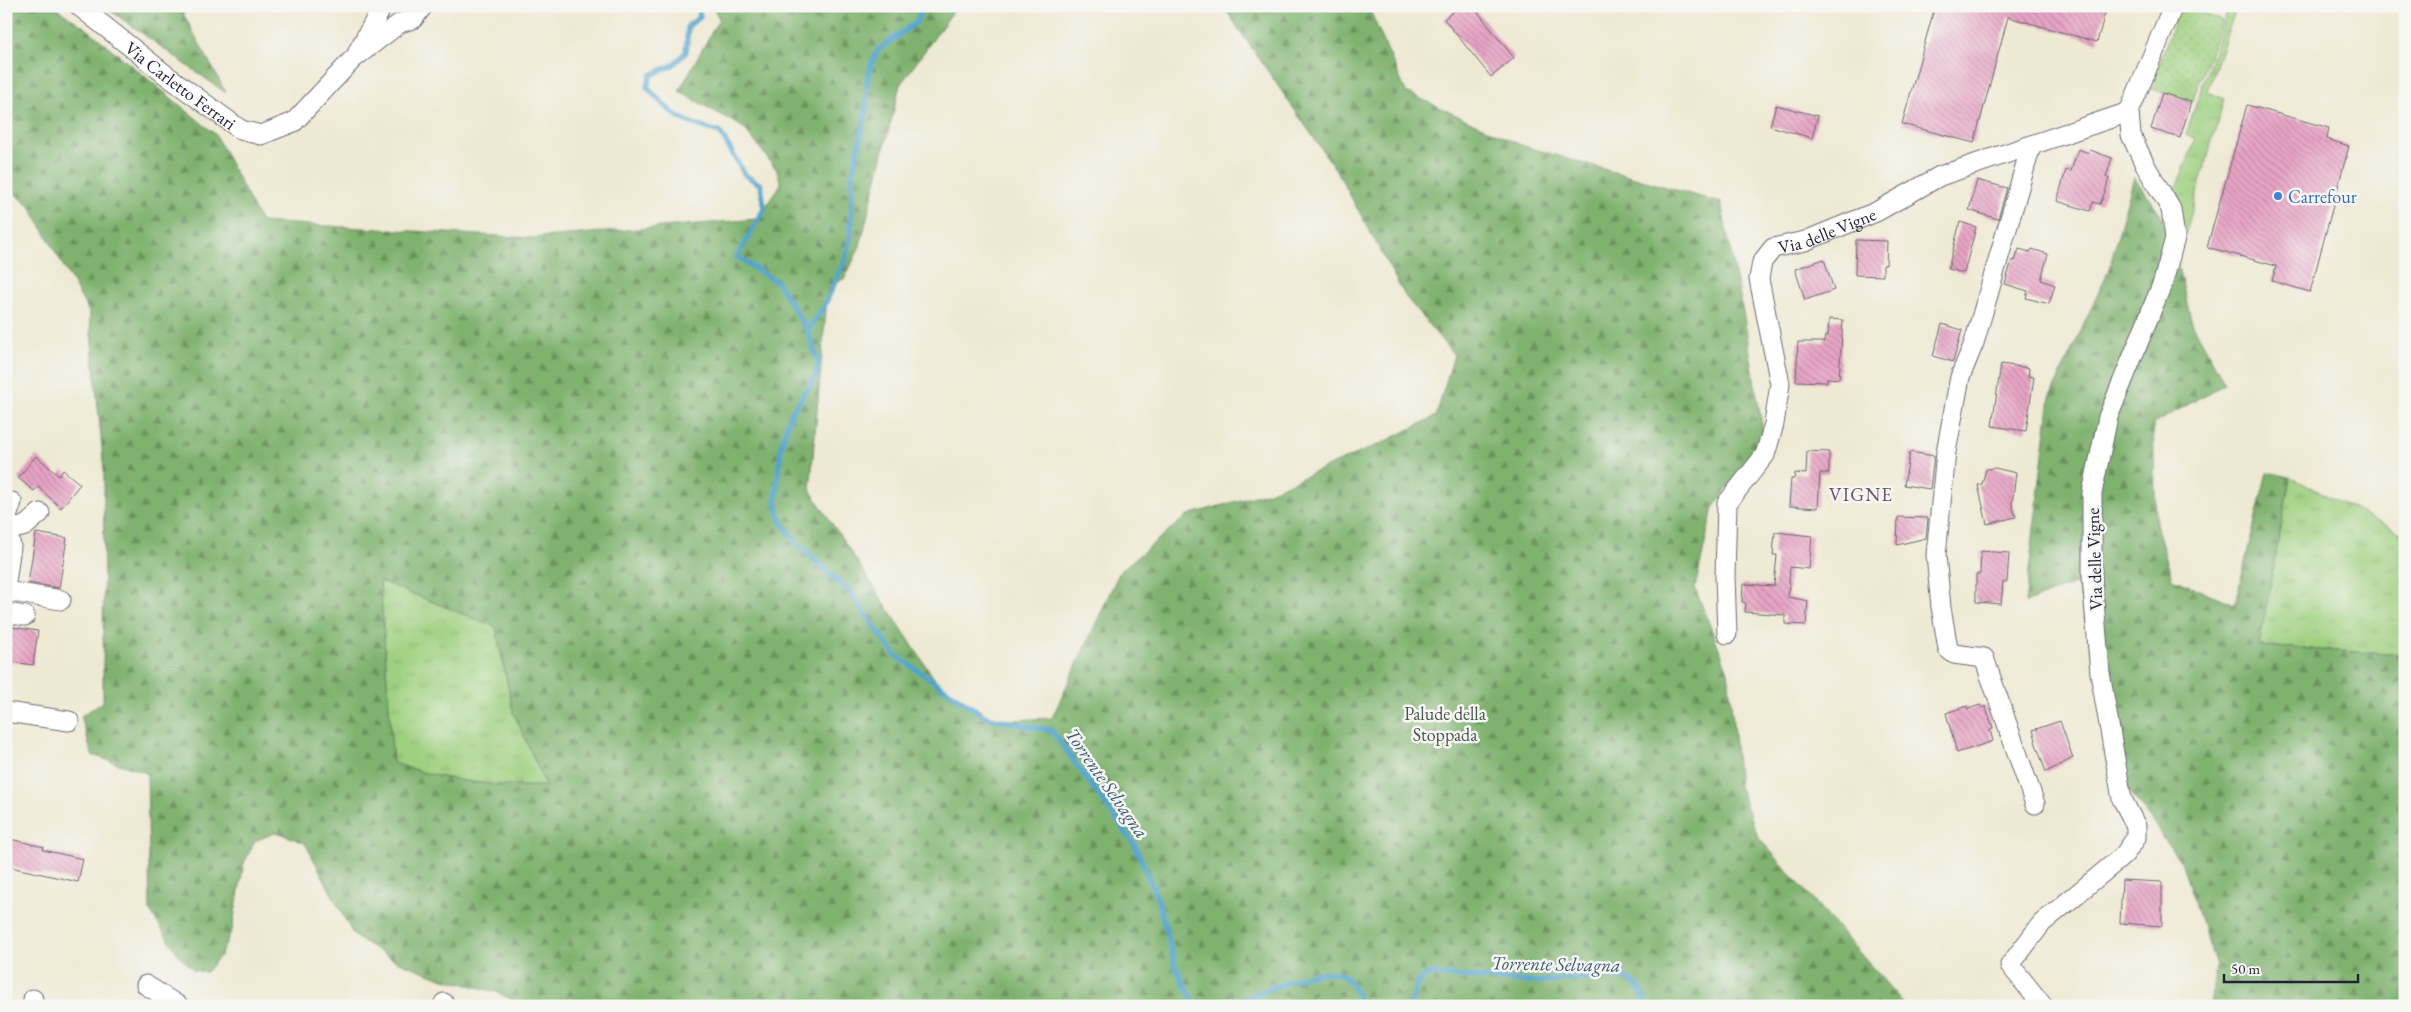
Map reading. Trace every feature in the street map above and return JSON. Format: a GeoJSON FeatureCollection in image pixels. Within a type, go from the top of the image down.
{"type":"FeatureCollection","features":[{"type":"Feature","properties":{"kind":"street","name":"Via Carletto Ferrari"},"geometry":{"type":"LineString","coordinates":[[79,6],[166,75],[241,130],[261,135],[294,122],[353,59],[400,22]]}},
{"type":"Feature","properties":{"kind":"street","name":"Via delle Vigne"},"geometry":{"type":"LineString","coordinates":[[2043,1006],[2010,965],[2042,923],[2124,855],[2136,838],[2136,826],[2122,799],[2100,673],[2092,577],[2092,493],[2108,417],[2164,282],[2176,238],[2171,209],[2144,165],[2131,135],[2129,112],[2173,6]]}},
{"type":"Feature","properties":{"kind":"street","name":"Via Carletto Ferrari"},"geometry":{"type":"LineString","coordinates":[[353,59],[377,10],[389,20],[400,22],[413,19],[423,7]]}},
{"type":"Feature","properties":{"kind":"street","name":"Via delle Vigne"},"geometry":{"type":"LineString","coordinates":[[1727,634],[1725,577],[1727,503],[1765,455],[1774,424],[1780,384],[1759,279],[1762,262],[1773,248],[1805,240],[1876,212],[1940,176],[2129,112]]}},
{"type":"Feature","properties":{"kind":"street"},"geometry":{"type":"LineString","coordinates":[[2031,146],[1974,343],[1960,377],[1946,452],[1936,555],[1941,607],[1948,649],[1954,654],[1984,658],[2035,804]]}},
{"type":"Feature","properties":{"kind":"street"},"geometry":{"type":"LineString","coordinates":[[7,570],[11,546],[6,517],[12,502]]}},
{"type":"Feature","properties":{"kind":"street"},"geometry":{"type":"LineString","coordinates":[[8,533],[25,526],[40,513]]}},
{"type":"Feature","properties":{"kind":"street"},"geometry":{"type":"LineString","coordinates":[[6,591],[61,600]]}},
{"type":"Feature","properties":{"kind":"street"},"geometry":{"type":"LineString","coordinates":[[6,614],[25,616]]}},
{"type":"Feature","properties":{"kind":"street"},"geometry":{"type":"LineString","coordinates":[[6,712],[69,721]]}},
{"type":"Feature","properties":{"kind":"street"},"geometry":{"type":"LineString","coordinates":[[146,985],[179,1006]]}},
{"type":"Feature","properties":{"kind":"green space","name":"Palude della Stoppada"},"geometry":{"type":"Polygon","coordinates":[[[6,6],[53,6],[86,28],[215,134],[261,222],[531,238],[757,219],[781,184],[777,170],[744,128],[679,91],[719,19],[713,6],[957,6],[900,85],[860,246],[845,278],[828,288],[810,490],[936,681],[992,721],[1052,718],[1120,571],[1188,515],[1269,492],[1382,443],[1436,416],[1454,355],[1405,296],[1338,173],[1223,6],[1368,6],[1406,92],[1521,145],[1721,203],[1744,317],[1764,438],[1713,508],[1695,588],[1728,671],[1739,786],[1758,837],[1906,1006],[524,1006],[497,992],[444,979],[396,961],[354,936],[305,843],[277,832],[255,841],[244,863],[232,930],[220,956],[206,972],[193,970],[178,954],[150,911],[147,773],[92,755],[81,716],[103,702],[104,470],[89,312],[30,206],[6,187],[6,6]],[[380,581],[393,762],[428,774],[468,782],[509,786],[546,786],[513,711],[496,627],[380,581]]]}},
{"type":"Feature","properties":{"kind":"green space"},"geometry":{"type":"Polygon","coordinates":[[[103,6],[179,6],[226,93],[118,16],[103,6]]]}},
{"type":"Feature","properties":{"kind":"green space"},"geometry":{"type":"Polygon","coordinates":[[[2179,6],[2186,6],[2222,21],[2192,101],[2151,89],[2179,6]]]}},
{"type":"Feature","properties":{"kind":"green space"},"geometry":{"type":"Polygon","coordinates":[[[2229,6],[2237,6],[2207,91],[2224,99],[2185,235],[2171,200],[2196,139],[2186,134],[2229,6]]]}},
{"type":"Feature","properties":{"kind":"green space"},"geometry":{"type":"Polygon","coordinates":[[[2134,177],[2160,213],[2178,267],[2192,323],[2225,384],[2153,424],[2156,524],[2172,579],[2235,604],[2267,472],[2290,477],[2259,646],[2405,655],[2405,1006],[2210,1006],[2216,965],[2181,862],[2121,779],[2077,583],[2025,603],[2050,397],[2108,272],[2134,177]]]}},
{"type":"Feature","properties":{"kind":"green space"},"geometry":{"type":"Polygon","coordinates":[[[2290,477],[2405,535],[2405,655],[2259,646],[2290,477]]]}},
{"type":"Feature","properties":{"kind":"green space"},"geometry":{"type":"Polygon","coordinates":[[[380,581],[496,627],[513,711],[546,786],[509,786],[468,782],[428,774],[392,762],[380,581]]]}},
{"type":"Feature","properties":{"kind":"building"},"geometry":{"type":"Polygon","coordinates":[[[1460,6],[1473,6],[1514,58],[1491,77],[1444,19],[1460,6]]]}},
{"type":"Feature","properties":{"kind":"building"},"geometry":{"type":"Polygon","coordinates":[[[1935,6],[2107,6],[2097,42],[2008,17],[1974,143],[1902,124],[1935,6]]]}},
{"type":"Feature","properties":{"kind":"building"},"geometry":{"type":"Polygon","coordinates":[[[2162,93],[2191,102],[2180,138],[2151,129],[2162,93]]]}},
{"type":"Feature","properties":{"kind":"building"},"geometry":{"type":"Polygon","coordinates":[[[1776,105],[1818,116],[1812,138],[1770,126],[1776,105]]]}},
{"type":"Feature","properties":{"kind":"building","name":"Carrefour"},"geometry":{"type":"Polygon","coordinates":[[[2247,105],[2329,128],[2327,139],[2349,146],[2310,292],[2272,281],[2276,266],[2207,247],[2247,105]]]}},
{"type":"Feature","properties":{"kind":"building"},"geometry":{"type":"Polygon","coordinates":[[[2078,149],[2089,153],[2090,150],[2112,158],[2106,177],[2109,178],[2105,192],[2100,204],[2093,202],[2090,211],[2057,201],[2066,170],[2071,171],[2078,149]]]}},
{"type":"Feature","properties":{"kind":"building"},"geometry":{"type":"Polygon","coordinates":[[[1977,180],[2007,188],[1998,219],[1969,210],[1977,180]]]}},
{"type":"Feature","properties":{"kind":"building"},"geometry":{"type":"Polygon","coordinates":[[[1960,222],[1976,227],[1964,273],[1948,269],[1960,222]]]}},
{"type":"Feature","properties":{"kind":"building"},"geometry":{"type":"Polygon","coordinates":[[[1856,240],[1887,241],[1886,265],[1883,265],[1883,276],[1855,275],[1856,240]]]}},
{"type":"Feature","properties":{"kind":"building"},"geometry":{"type":"Polygon","coordinates":[[[2019,249],[2030,252],[2032,249],[2048,254],[2041,280],[2055,285],[2049,304],[2026,298],[2028,291],[2005,284],[2012,260],[2015,261],[2019,249]]]}},
{"type":"Feature","properties":{"kind":"building"},"geometry":{"type":"Polygon","coordinates":[[[1824,259],[1834,290],[1805,300],[1795,269],[1824,259]]]}},
{"type":"Feature","properties":{"kind":"building"},"geometry":{"type":"Polygon","coordinates":[[[1829,319],[1843,320],[1839,379],[1827,378],[1827,382],[1796,381],[1798,342],[1824,342],[1825,336],[1828,336],[1829,319]]]}},
{"type":"Feature","properties":{"kind":"building"},"geometry":{"type":"Polygon","coordinates":[[[1942,324],[1962,330],[1953,362],[1933,356],[1942,324]]]}},
{"type":"Feature","properties":{"kind":"building"},"geometry":{"type":"Polygon","coordinates":[[[2001,364],[2029,368],[2028,376],[2034,377],[2026,431],[1992,426],[2001,364]]]}},
{"type":"Feature","properties":{"kind":"building"},"geometry":{"type":"Polygon","coordinates":[[[1807,451],[1829,452],[1829,473],[1820,473],[1818,508],[1789,506],[1791,479],[1794,479],[1795,473],[1806,474],[1807,451]]]}},
{"type":"Feature","properties":{"kind":"building"},"geometry":{"type":"Polygon","coordinates":[[[1910,452],[1934,456],[1930,489],[1904,485],[1910,452]]]}},
{"type":"Feature","properties":{"kind":"building"},"geometry":{"type":"Polygon","coordinates":[[[36,456],[59,476],[63,470],[80,484],[61,508],[38,487],[34,491],[18,478],[36,456]]]}},
{"type":"Feature","properties":{"kind":"building"},"geometry":{"type":"Polygon","coordinates":[[[1995,468],[2016,473],[2012,504],[2016,517],[1987,524],[1978,485],[1982,484],[1986,469],[1995,468]]]}},
{"type":"Feature","properties":{"kind":"building"},"geometry":{"type":"Polygon","coordinates":[[[1898,517],[1928,518],[1926,538],[1897,545],[1898,517]]]}},
{"type":"Feature","properties":{"kind":"building"},"geometry":{"type":"Polygon","coordinates":[[[1775,532],[1812,536],[1809,569],[1790,567],[1788,597],[1808,601],[1806,625],[1785,624],[1785,615],[1745,612],[1746,603],[1742,602],[1743,584],[1774,586],[1777,555],[1773,555],[1775,532]]]}},
{"type":"Feature","properties":{"kind":"building"},"geometry":{"type":"Polygon","coordinates":[[[36,533],[67,538],[59,588],[28,583],[36,533]]]}},
{"type":"Feature","properties":{"kind":"building"},"geometry":{"type":"Polygon","coordinates":[[[1981,551],[2009,553],[2007,582],[2003,582],[2001,604],[1976,602],[1976,574],[1980,574],[1981,551]]]}},
{"type":"Feature","properties":{"kind":"building"},"geometry":{"type":"Polygon","coordinates":[[[6,626],[38,631],[33,665],[6,661],[6,626]]]}},
{"type":"Feature","properties":{"kind":"building"},"geometry":{"type":"Polygon","coordinates":[[[1980,705],[1982,708],[1985,706],[1993,728],[1990,730],[1993,741],[1957,753],[1946,713],[1967,706],[1968,709],[1980,705]]]}},
{"type":"Feature","properties":{"kind":"building"},"geometry":{"type":"Polygon","coordinates":[[[2060,721],[2073,758],[2046,772],[2033,730],[2060,721]]]}},
{"type":"Feature","properties":{"kind":"building"},"geometry":{"type":"Polygon","coordinates":[[[6,838],[44,847],[43,850],[83,859],[78,882],[6,866],[6,838]]]}},
{"type":"Feature","properties":{"kind":"building"},"geometry":{"type":"Polygon","coordinates":[[[2122,880],[2162,882],[2162,926],[2120,923],[2122,880]]]}},
{"type":"Feature","properties":{"kind":"waterway","name":"Torrente Selvagna"},"geometry":{"type":"LineString","coordinates":[[698,6],[700,17],[688,26],[686,52],[673,65],[651,75],[647,87],[664,106],[679,117],[695,125],[720,132],[745,175],[761,185],[764,209],[737,257],[778,283],[807,330],[819,364],[816,376],[790,415],[781,447],[776,501],[781,521],[795,541],[851,594],[895,655],[986,717],[1052,731],[1135,845],[1158,900],[1176,968],[1196,1006]]}},
{"type":"Feature","properties":{"kind":"waterway"},"geometry":{"type":"LineString","coordinates":[[807,330],[824,307],[846,257],[851,233],[853,172],[866,112],[867,80],[872,62],[878,50],[916,22],[923,6]]}},
{"type":"Feature","properties":{"kind":"waterway","name":"Torrente Selvagna"},"geometry":{"type":"LineString","coordinates":[[1229,1006],[1301,977],[1330,972],[1340,974],[1348,980],[1356,992],[1361,1006]]}},
{"type":"Feature","properties":{"kind":"waterway","name":"Torrente Selvagna"},"geometry":{"type":"LineString","coordinates":[[1410,1006],[1417,983],[1428,974],[1532,982],[1611,976],[1628,979],[1638,986],[1648,1006]]}},
{"type":"Feature","properties":{"kind":"place","name":"Carrefour"},"geometry":{"type":"Point","coordinates":[2278,196]}},
{"type":"Feature","properties":{"kind":"district","name":"VIGNE"},"geometry":{"type":"Point","coordinates":[1861,494]}}]}
